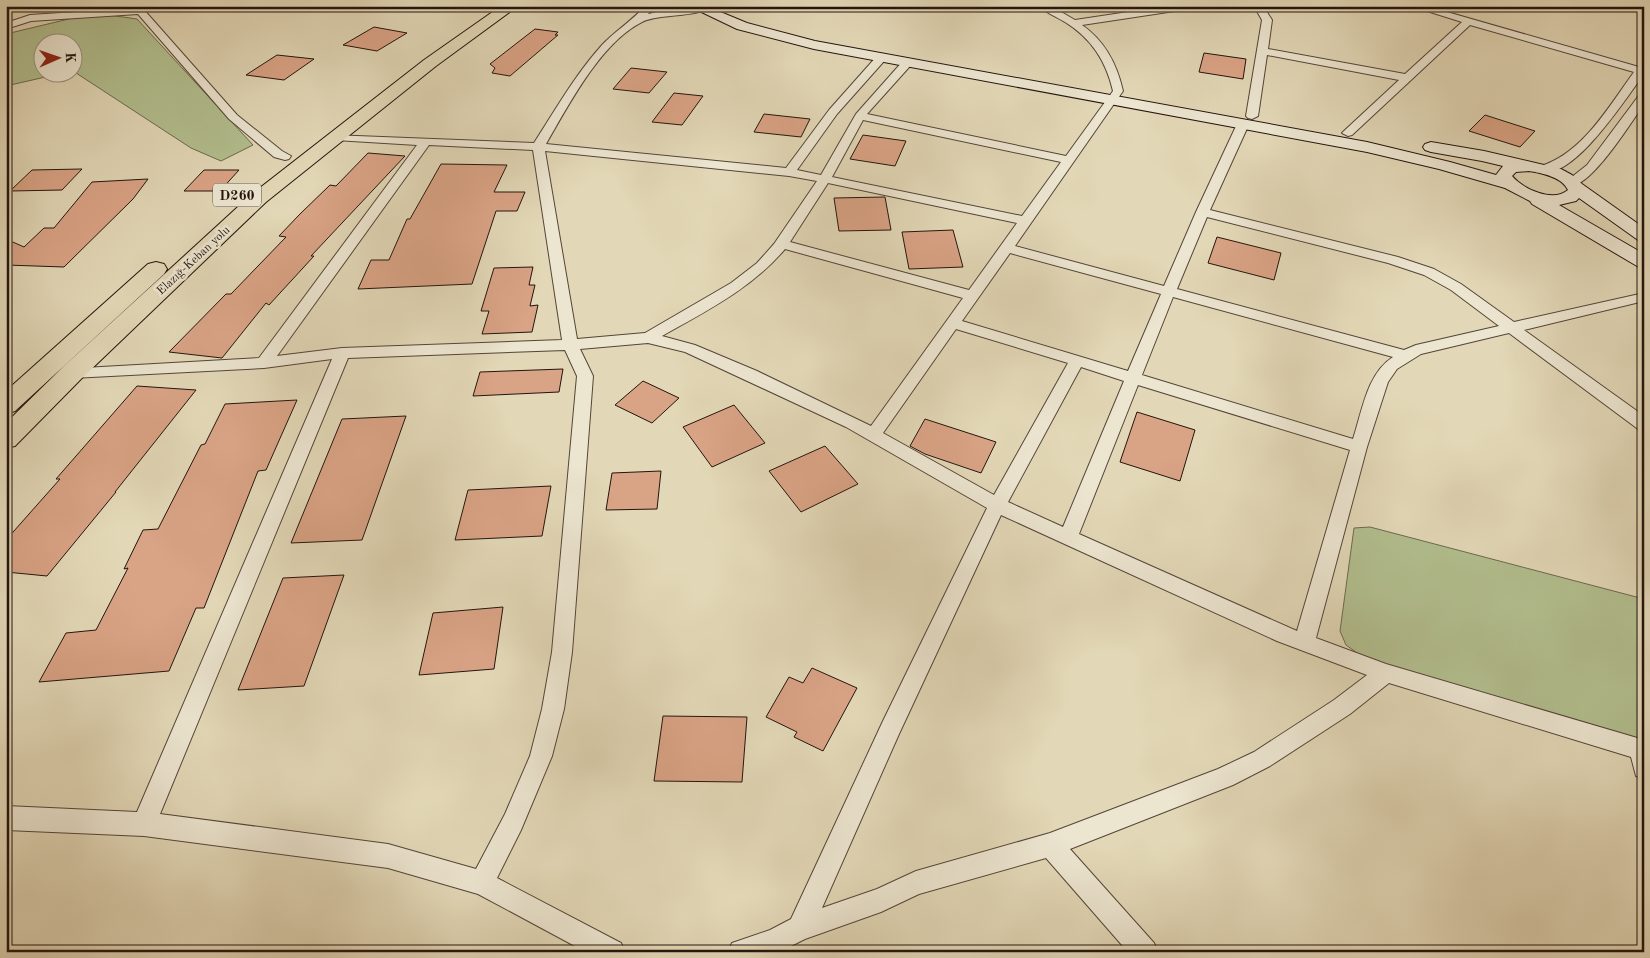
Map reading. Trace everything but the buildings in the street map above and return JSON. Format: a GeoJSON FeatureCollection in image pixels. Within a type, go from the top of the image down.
{"type":"FeatureCollection","features":[{"type":"Feature","properties":{"kind":"highway","name":"Elazığ-Keban yolu"},"geometry":{"type":"LineString","coordinates":[[6,405],[241,192],[285,156],[486,6]]}},
{"type":"Feature","properties":{"kind":"highway","name":"Elazığ-Keban yolu"},"geometry":{"type":"LineString","coordinates":[[6,439],[72,374],[259,198],[430,63],[511,6]]}},
{"type":"Feature","properties":{"kind":"main road"},"geometry":{"type":"LineString","coordinates":[[723,6],[761,22],[827,38],[1247,120],[1403,155],[1509,184],[1644,262]]}},
{"type":"Feature","properties":{"kind":"main road"},"geometry":{"type":"LineString","coordinates":[[697,8],[742,26],[814,45],[907,63],[1115,95]]}},
{"type":"Feature","properties":{"kind":"main road"},"geometry":{"type":"LineString","coordinates":[[1247,120],[1348,132],[1484,156],[1520,166],[1545,169],[1558,174],[1644,236]]}},
{"type":"Feature","properties":{"kind":"main road"},"geometry":{"type":"LineString","coordinates":[[1509,184],[1504,177],[1504,173],[1507,170],[1520,166]]}},
{"type":"Feature","properties":{"kind":"main road"},"geometry":{"type":"LineString","coordinates":[[1530,195],[1560,200],[1573,196],[1574,186]]}},
{"type":"Feature","properties":{"kind":"street"},"geometry":{"type":"LineString","coordinates":[[482,883],[513,822],[541,756],[554,709],[562,652],[585,376],[570,344],[538,146],[598,55],[619,33],[639,19],[650,6]]}},
{"type":"Feature","properties":{"kind":"street"},"geometry":{"type":"LineString","coordinates":[[873,435],[1115,95],[1116,78],[1110,64],[1090,36],[1075,23],[1044,6]]}},
{"type":"Feature","properties":{"kind":"street"},"geometry":{"type":"LineString","coordinates":[[1075,23],[1188,6]]}},
{"type":"Feature","properties":{"kind":"street"},"geometry":{"type":"LineString","coordinates":[[1068,538],[1132,378],[1170,292],[1202,212],[1247,120],[1267,20],[1258,6]]}},
{"type":"Feature","properties":{"kind":"street"},"geometry":{"type":"LineString","coordinates":[[1415,6],[1642,69],[1602,122],[1576,150],[1563,162],[1545,169]]}},
{"type":"Feature","properties":{"kind":"street"},"geometry":{"type":"LineString","coordinates":[[6,26],[30,18],[143,8],[234,117],[278,154],[285,156]]}},
{"type":"Feature","properties":{"kind":"street"},"geometry":{"type":"LineString","coordinates":[[639,19],[697,8]]}},
{"type":"Feature","properties":{"kind":"street"},"geometry":{"type":"LineString","coordinates":[[1348,132],[1468,22]]}},
{"type":"Feature","properties":{"kind":"street"},"geometry":{"type":"LineString","coordinates":[[1262,51],[1407,78]]}},
{"type":"Feature","properties":{"kind":"street"},"geometry":{"type":"LineString","coordinates":[[789,172],[833,112],[881,58]]}},
{"type":"Feature","properties":{"kind":"street"},"geometry":{"type":"LineString","coordinates":[[648,338],[741,283],[762,266],[803,215],[860,116],[907,63]]}},
{"type":"Feature","properties":{"kind":"street"},"geometry":{"type":"LineString","coordinates":[[1574,186],[1591,168],[1644,96]]}},
{"type":"Feature","properties":{"kind":"street"},"geometry":{"type":"LineString","coordinates":[[860,116],[1070,160]]}},
{"type":"Feature","properties":{"kind":"street"},"geometry":{"type":"LineString","coordinates":[[335,137],[538,146],[789,172],[1026,221]]}},
{"type":"Feature","properties":{"kind":"street"},"geometry":{"type":"LineString","coordinates":[[264,363],[426,141]]}},
{"type":"Feature","properties":{"kind":"street"},"geometry":{"type":"LineString","coordinates":[[1202,212],[1414,266],[1443,279],[1644,424]]}},
{"type":"Feature","properties":{"kind":"street"},"geometry":{"type":"LineString","coordinates":[[781,244],[973,296]]}},
{"type":"Feature","properties":{"kind":"street"},"geometry":{"type":"LineString","coordinates":[[1007,248],[1407,356]]}},
{"type":"Feature","properties":{"kind":"street"},"geometry":{"type":"LineString","coordinates":[[1304,643],[1359,447],[1380,381],[1392,365],[1416,350],[1644,297]]}},
{"type":"Feature","properties":{"kind":"street"},"geometry":{"type":"LineString","coordinates":[[953,324],[1359,447]]}},
{"type":"Feature","properties":{"kind":"street"},"geometry":{"type":"LineString","coordinates":[[72,374],[264,363],[342,353],[570,344],[648,338],[690,348],[751,375],[873,435],[997,505],[1304,643],[1386,673],[1642,756]]}},
{"type":"Feature","properties":{"kind":"street"},"geometry":{"type":"LineString","coordinates":[[144,824],[342,353]]}},
{"type":"Feature","properties":{"kind":"street"},"geometry":{"type":"LineString","coordinates":[[800,928],[891,728],[997,505],[1077,361]]}},
{"type":"Feature","properties":{"kind":"street"},"geometry":{"type":"LineString","coordinates":[[740,952],[774,941],[800,928],[880,900],[916,883],[1050,846],[1225,777],[1262,759],[1342,707],[1386,673]]}},
{"type":"Feature","properties":{"kind":"street"},"geometry":{"type":"LineString","coordinates":[[6,818],[144,824],[388,856],[482,883],[612,952]]}},
{"type":"Feature","properties":{"kind":"street"},"geometry":{"type":"LineString","coordinates":[[1050,846],[1144,952]]}},
{"type":"Feature","properties":{"kind":"green space"},"geometry":{"type":"Polygon","coordinates":[[[109,15],[137,19],[253,145],[221,161],[191,148],[82,77],[82,32],[32,32],[32,80],[6,86],[6,34],[77,17],[109,15]]]}},
{"type":"Feature","properties":{"kind":"green space"},"geometry":{"type":"Polygon","coordinates":[[[1370,527],[1644,599],[1644,741],[1367,660],[1346,645],[1340,631],[1354,528],[1370,527]]]}}]}
